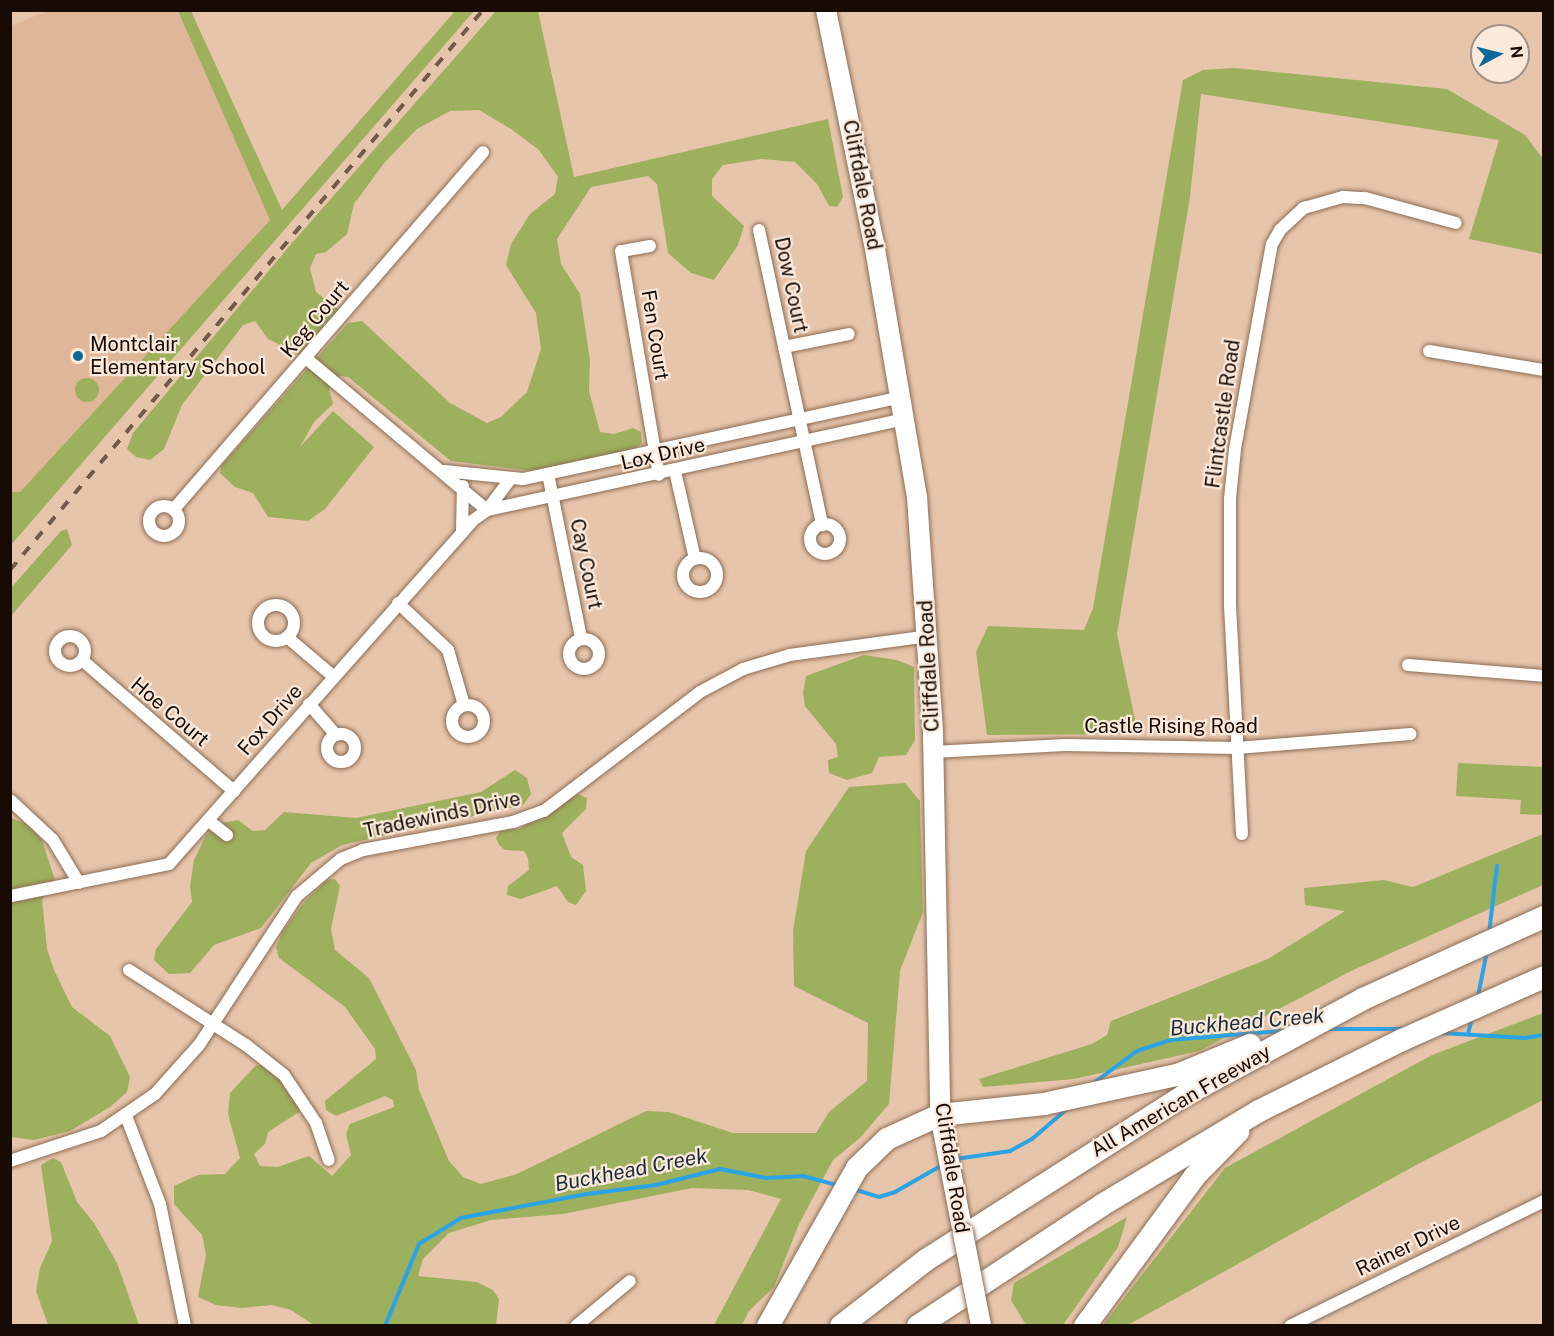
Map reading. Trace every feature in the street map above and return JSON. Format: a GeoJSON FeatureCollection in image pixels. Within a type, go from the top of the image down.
{"type":"FeatureCollection","features":[{"type":"Feature","properties":{"kind":"highway","name":"All American Freeway"},"geometry":{"type":"LineString","coordinates":[[841,1326],[926,1260],[1137,1124],[1363,999],[1544,917]]}},
{"type":"Feature","properties":{"kind":"highway"},"geometry":{"type":"LineString","coordinates":[[918,1326],[1102,1204],[1259,1111],[1402,1040],[1544,976]]}},
{"type":"Feature","properties":{"kind":"highway"},"geometry":{"type":"LineString","coordinates":[[768,1326],[857,1168],[887,1139],[940,1115],[1044,1104],[1180,1074],[1363,999]]}},
{"type":"Feature","properties":{"kind":"highway"},"geometry":{"type":"LineString","coordinates":[[1085,1326],[1195,1176],[1259,1111]]}},
{"type":"Feature","properties":{"kind":"main road","name":"Cliffdale Road"},"geometry":{"type":"LineString","coordinates":[[826,10],[874,243],[905,419],[916,497],[928,636],[933,753],[940,1115],[981,1326]]}},
{"type":"Feature","properties":{"kind":"street","name":"Keg Court"},"geometry":{"type":"LineString","coordinates":[[174,509],[308,359],[483,152]]}},
{"type":"Feature","properties":{"kind":"street","name":"Flintcastle Road"},"geometry":{"type":"LineString","coordinates":[[1242,834],[1229,585],[1230,499],[1235,449],[1272,244],[1280,230],[1298,213],[1319,201],[1343,197],[1365,198],[1456,223]]}},
{"type":"Feature","properties":{"kind":"street","name":"Dow Court"},"geometry":{"type":"LineString","coordinates":[[759,230],[822,525]]}},
{"type":"Feature","properties":{"kind":"street","name":"Fen Court"},"geometry":{"type":"LineString","coordinates":[[650,246],[621,252],[642,362],[654,452]]}},
{"type":"Feature","properties":{"kind":"street","name":"Dow Court"},"geometry":{"type":"LineString","coordinates":[[784,347],[849,334]]}},
{"type":"Feature","properties":{"kind":"street"},"geometry":{"type":"LineString","coordinates":[[1430,351],[1544,370]]}},
{"type":"Feature","properties":{"kind":"street"},"geometry":{"type":"LineString","coordinates":[[308,359],[463,486],[488,510]]}},
{"type":"Feature","properties":{"kind":"street","name":"Lox Drive"},"geometry":{"type":"LineString","coordinates":[[444,471],[510,479],[548,474],[901,397]]}},
{"type":"Feature","properties":{"kind":"street","name":"Lox Drive"},"geometry":{"type":"LineString","coordinates":[[488,510],[659,475],[905,419]]}},
{"type":"Feature","properties":{"kind":"street"},"geometry":{"type":"LineString","coordinates":[[654,452],[659,475]]}},
{"type":"Feature","properties":{"kind":"street"},"geometry":{"type":"LineString","coordinates":[[675,471],[694,559]]}},
{"type":"Feature","properties":{"kind":"street","name":"Cay Court"},"geometry":{"type":"LineString","coordinates":[[548,474],[581,638]]}},
{"type":"Feature","properties":{"kind":"street","name":"Fox Drive"},"geometry":{"type":"LineString","coordinates":[[11,896],[169,864],[398,603],[462,532],[488,510],[510,479]]}},
{"type":"Feature","properties":{"kind":"street"},"geometry":{"type":"LineString","coordinates":[[462,532],[463,486]]}},
{"type":"Feature","properties":{"kind":"street"},"geometry":{"type":"LineString","coordinates":[[398,603],[448,650],[464,705]]}},
{"type":"Feature","properties":{"kind":"street","name":"Tradewinds Drive"},"geometry":{"type":"LineString","coordinates":[[10,1161],[71,1144],[126,1116],[173,1077],[213,1022],[297,896],[341,860],[363,850],[513,822],[544,811],[700,692],[743,669],[790,655],[928,636]]}},
{"type":"Feature","properties":{"kind":"street"},"geometry":{"type":"LineString","coordinates":[[287,637],[334,677]]}},
{"type":"Feature","properties":{"kind":"street","name":"Hoe Court"},"geometry":{"type":"LineString","coordinates":[[82,660],[234,792]]}},
{"type":"Feature","properties":{"kind":"street"},"geometry":{"type":"LineString","coordinates":[[1408,665],[1544,676]]}},
{"type":"Feature","properties":{"kind":"street"},"geometry":{"type":"LineString","coordinates":[[309,704],[336,735]]}},
{"type":"Feature","properties":{"kind":"street","name":"Castle Rising Road"},"geometry":{"type":"LineString","coordinates":[[933,753],[1065,746],[1238,748],[1410,734]]}},
{"type":"Feature","properties":{"kind":"street"},"geometry":{"type":"LineString","coordinates":[[10,800],[53,840],[79,883]]}},
{"type":"Feature","properties":{"kind":"street"},"geometry":{"type":"LineString","coordinates":[[209,821],[227,835]]}},
{"type":"Feature","properties":{"kind":"street"},"geometry":{"type":"LineString","coordinates":[[129,970],[213,1022],[266,1059],[295,1087],[316,1123],[329,1160]]}},
{"type":"Feature","properties":{"kind":"street"},"geometry":{"type":"LineString","coordinates":[[126,1116],[163,1214],[185,1325],[192,1326]]}},
{"type":"Feature","properties":{"kind":"street","name":"Rainer Drive"},"geometry":{"type":"LineString","coordinates":[[1290,1326],[1544,1202]]}},
{"type":"Feature","properties":{"kind":"street"},"geometry":{"type":"LineString","coordinates":[[576,1326],[630,1281]]}},
{"type":"Feature","properties":{"kind":"shaded area","name":"Montclair Elementary School"},"geometry":{"type":"Polygon","coordinates":[[[47,11],[178,11],[270,220],[20,492],[11,492],[11,26],[47,11]]]}},
{"type":"Feature","properties":{"kind":"green space"},"geometry":{"type":"Polygon","coordinates":[[[178,11],[191,11],[282,210],[455,11],[474,11],[11,545],[11,492],[20,492],[270,220],[178,11]]]}},
{"type":"Feature","properties":{"kind":"green space"},"geometry":{"type":"Polygon","coordinates":[[[496,11],[538,11],[574,177],[828,119],[843,197],[837,207],[829,206],[817,184],[795,162],[761,159],[723,165],[712,179],[712,196],[744,226],[738,245],[714,280],[691,273],[668,253],[657,184],[648,176],[591,187],[557,239],[561,264],[580,294],[590,360],[589,391],[600,432],[614,434],[633,428],[641,432],[642,443],[629,453],[532,471],[451,461],[348,377],[340,376],[329,389],[333,404],[314,422],[300,447],[333,411],[374,447],[325,509],[308,521],[268,517],[253,493],[235,487],[220,473],[222,465],[348,323],[362,321],[450,403],[487,423],[501,417],[527,392],[541,349],[536,313],[506,265],[511,244],[530,214],[555,194],[558,177],[539,150],[511,129],[479,110],[450,111],[417,129],[385,162],[354,204],[347,234],[326,252],[316,254],[310,268],[316,292],[339,310],[302,356],[268,339],[255,321],[243,325],[182,405],[164,449],[150,460],[136,457],[127,449],[133,433],[292,243],[496,11]]]}},
{"type":"Feature","properties":{"kind":"green space"},"geometry":{"type":"Polygon","coordinates":[[[1235,68],[1447,89],[1525,135],[1543,159],[1543,254],[1469,239],[1499,140],[1201,94],[1190,197],[1117,634],[1138,734],[987,735],[976,652],[988,626],[1084,630],[1093,608],[1183,80],[1203,70],[1235,68]]]}},
{"type":"Feature","properties":{"kind":"green space"},"geometry":{"type":"Polygon","coordinates":[[[87,378],[96,381],[99,390],[96,399],[87,402],[78,399],[75,390],[78,381],[87,378]]]}},
{"type":"Feature","properties":{"kind":"green space"},"geometry":{"type":"Polygon","coordinates":[[[67,529],[72,545],[11,616],[11,588],[61,531],[67,529]]]}},
{"type":"Feature","properties":{"kind":"green space"},"geometry":{"type":"Polygon","coordinates":[[[864,655],[897,660],[914,667],[915,740],[906,755],[879,757],[872,773],[847,780],[829,773],[828,760],[838,757],[836,744],[805,706],[803,693],[806,676],[864,655]]]}},
{"type":"Feature","properties":{"kind":"green space"},"geometry":{"type":"Polygon","coordinates":[[[1458,763],[1543,767],[1543,815],[1520,814],[1521,800],[1456,796],[1458,763]]]}},
{"type":"Feature","properties":{"kind":"green space"},"geometry":{"type":"Polygon","coordinates":[[[515,770],[527,778],[531,794],[523,805],[342,845],[311,863],[261,928],[214,945],[190,973],[169,974],[154,960],[156,949],[192,902],[190,886],[194,860],[206,835],[223,823],[238,820],[253,831],[265,830],[284,812],[356,818],[481,792],[515,770]]]}},
{"type":"Feature","properties":{"kind":"green space"},"geometry":{"type":"Polygon","coordinates":[[[905,783],[920,801],[923,912],[900,971],[889,1104],[860,1138],[833,1160],[799,1224],[774,1287],[749,1311],[742,1325],[714,1325],[781,1199],[748,1190],[692,1188],[563,1214],[491,1220],[449,1233],[423,1259],[418,1276],[477,1282],[493,1290],[499,1299],[496,1326],[314,1325],[291,1310],[272,1305],[242,1308],[216,1305],[198,1297],[206,1255],[202,1235],[174,1204],[174,1186],[198,1175],[225,1174],[240,1158],[228,1114],[230,1093],[255,1066],[262,1065],[278,1077],[302,1110],[268,1132],[265,1144],[254,1154],[260,1166],[278,1167],[309,1156],[332,1176],[351,1155],[346,1134],[350,1124],[394,1107],[393,1100],[385,1096],[336,1116],[326,1110],[325,1101],[376,1059],[375,1049],[345,1007],[279,958],[276,947],[283,931],[305,901],[327,880],[335,879],[340,886],[331,929],[335,950],[369,978],[416,1070],[419,1090],[449,1161],[463,1177],[481,1184],[517,1174],[646,1111],[669,1112],[733,1133],[816,1133],[829,1112],[867,1081],[868,1023],[794,986],[793,931],[806,851],[849,787],[905,783]]]}},
{"type":"Feature","properties":{"kind":"green space"},"geometry":{"type":"Polygon","coordinates":[[[578,794],[587,798],[586,809],[562,833],[571,857],[583,865],[586,891],[576,905],[568,902],[557,886],[521,899],[507,895],[508,886],[529,870],[528,859],[524,851],[505,850],[499,845],[496,838],[500,831],[519,829],[578,794]]]}},
{"type":"Feature","properties":{"kind":"green space"},"geometry":{"type":"Polygon","coordinates":[[[11,818],[29,825],[42,840],[55,880],[42,900],[47,949],[54,970],[72,1007],[110,1036],[130,1077],[127,1092],[110,1107],[70,1131],[34,1140],[11,1137],[11,818]]]}},
{"type":"Feature","properties":{"kind":"green space"},"geometry":{"type":"Polygon","coordinates":[[[1543,834],[1543,885],[1351,971],[1199,1051],[1074,1079],[983,1087],[979,1079],[1092,1044],[1107,1035],[1111,1021],[1268,959],[1345,911],[1305,905],[1304,888],[1384,880],[1413,887],[1543,834]]]}},
{"type":"Feature","properties":{"kind":"green space"},"geometry":{"type":"Polygon","coordinates":[[[1543,1013],[1543,1100],[1416,1165],[1128,1325],[1103,1325],[1225,1168],[1432,1055],[1543,1013]]]}},
{"type":"Feature","properties":{"kind":"green space"},"geometry":{"type":"Polygon","coordinates":[[[53,1158],[61,1162],[77,1202],[94,1223],[117,1263],[139,1325],[48,1325],[36,1291],[40,1268],[52,1241],[41,1165],[53,1158]]]}},
{"type":"Feature","properties":{"kind":"green space"},"geometry":{"type":"Polygon","coordinates":[[[1127,1217],[1118,1247],[1063,1325],[1026,1325],[1011,1300],[1014,1283],[1127,1217]]]}},
{"type":"Feature","properties":{"kind":"waterway"},"geometry":{"type":"LineString","coordinates":[[1489,934],[1497,865]]}},
{"type":"Feature","properties":{"kind":"waterway"},"geometry":{"type":"LineString","coordinates":[[1478,996],[1487,951]]}},
{"type":"Feature","properties":{"kind":"waterway"},"geometry":{"type":"LineString","coordinates":[[1468,1034],[1472,1018]]}},
{"type":"Feature","properties":{"kind":"waterway","name":"Buckhead Creek"},"geometry":{"type":"LineString","coordinates":[[1326,1029],[1402,1029]]}},
{"type":"Feature","properties":{"kind":"waterway","name":"Buckhead Creek"},"geometry":{"type":"LineString","coordinates":[[1095,1082],[1137,1051],[1170,1040],[1282,1031]]}},
{"type":"Feature","properties":{"kind":"waterway","name":"Buckhead Creek"},"geometry":{"type":"LineString","coordinates":[[1442,1033],[1525,1038],[1544,1035]]}},
{"type":"Feature","properties":{"kind":"waterway","name":"Buckhead Creek"},"geometry":{"type":"LineString","coordinates":[[956,1159],[1010,1151],[1032,1139],[1068,1108]]}},
{"type":"Feature","properties":{"kind":"waterway","name":"Buckhead Creek"},"geometry":{"type":"LineString","coordinates":[[853,1189],[879,1197],[895,1192],[944,1164]]}},
{"type":"Feature","properties":{"kind":"waterway","name":"Buckhead Creek"},"geometry":{"type":"LineString","coordinates":[[385,1326],[419,1244],[461,1218],[587,1194],[656,1185],[720,1169],[766,1178],[803,1176],[840,1186]]}},
{"type":"Feature","properties":{"kind":"railway"},"geometry":{"type":"LineString","coordinates":[[10,570],[483,10]]}},
{"type":"Feature","properties":{"kind":"place","name":"Montclair Elementary School"},"geometry":{"type":"Point","coordinates":[78,356]}}]}
